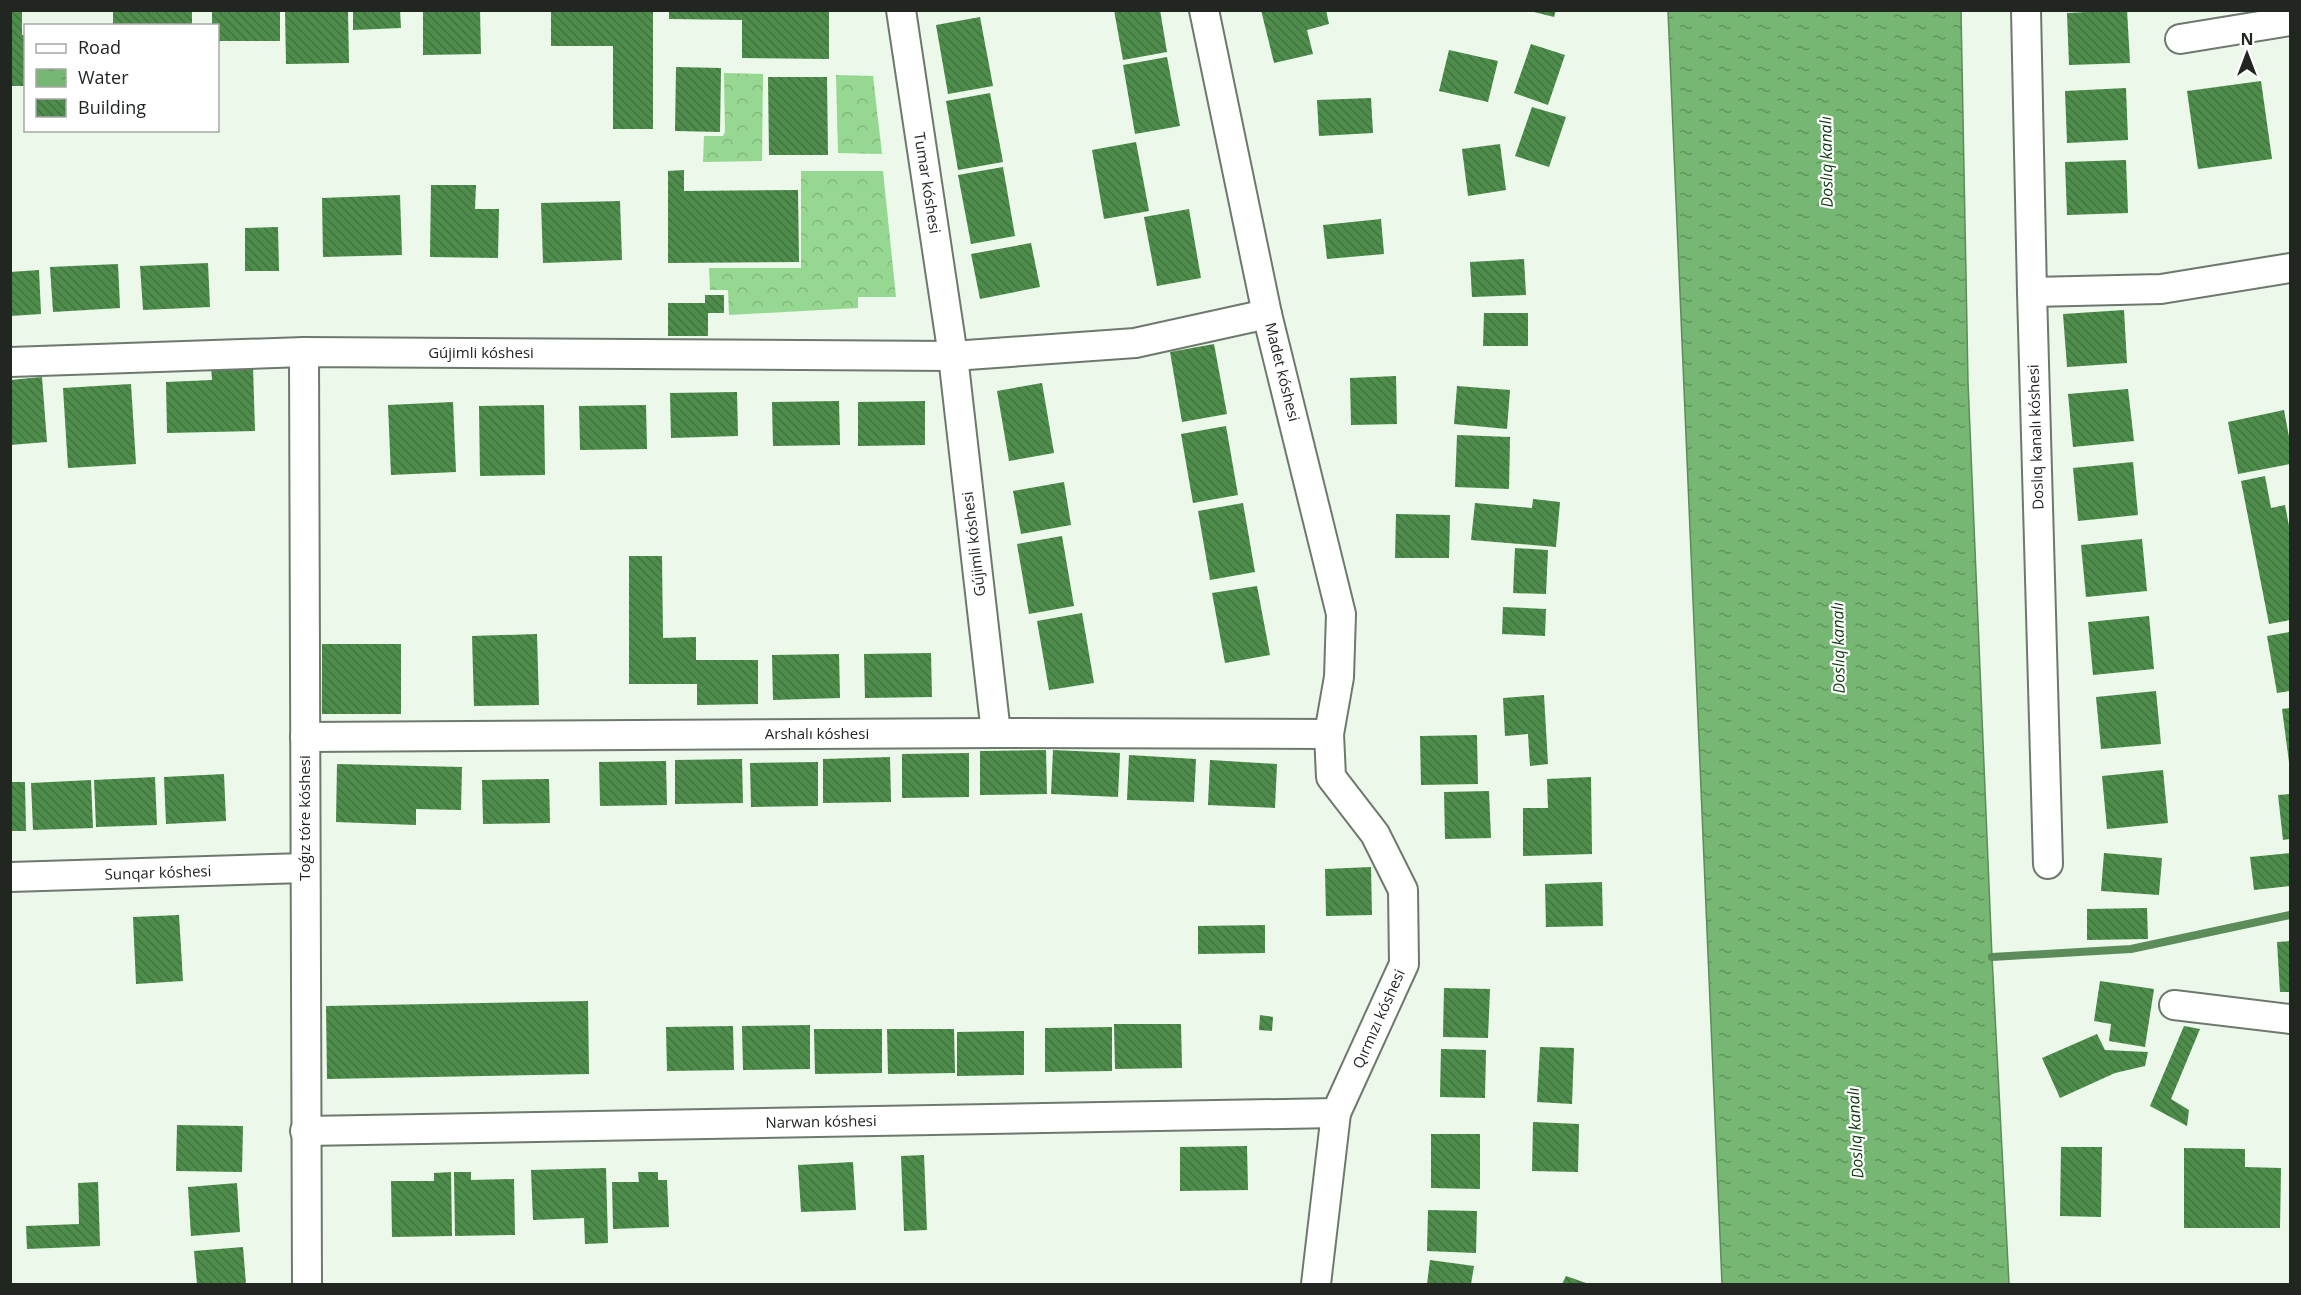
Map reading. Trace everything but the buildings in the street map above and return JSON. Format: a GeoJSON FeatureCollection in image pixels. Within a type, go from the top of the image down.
{"type":"FeatureCollection","features":[{"type":"Feature","properties":{"kind":"street","name":"Tumar kóshesi"},"geometry":{"type":"LineString","coordinates":[[901,10],[952,356]]}},
{"type":"Feature","properties":{"kind":"street","name":"Madet kóshesi"},"geometry":{"type":"LineString","coordinates":[[1204,10],[1268,314],[1341,614],[1339,677],[1329,734]]}},
{"type":"Feature","properties":{"kind":"street","name":"Doslıq kanalı kóshesi"},"geometry":{"type":"LineString","coordinates":[[2026,10],[2048,864]]}},
{"type":"Feature","properties":{"kind":"street"},"geometry":{"type":"LineString","coordinates":[[2180,39],[2290,21]]}},
{"type":"Feature","properties":{"kind":"street"},"geometry":{"type":"LineString","coordinates":[[2032,292],[2161,289],[2290,268]]}},
{"type":"Feature","properties":{"kind":"street","name":"Gújimli kóshesi"},"geometry":{"type":"LineString","coordinates":[[10,362],[304,352],[952,356],[1135,343],[1268,314]]}},
{"type":"Feature","properties":{"kind":"street","name":"Toǵız tóre kóshesi"},"geometry":{"type":"LineString","coordinates":[[304,352],[307,1284]]}},
{"type":"Feature","properties":{"kind":"street","name":"Gújimli kóshesi"},"geometry":{"type":"LineString","coordinates":[[952,356],[996,733]]}},
{"type":"Feature","properties":{"kind":"street","name":"Arshalı kóshesi"},"geometry":{"type":"LineString","coordinates":[[305,737],[996,733],[1329,734]]}},
{"type":"Feature","properties":{"kind":"street","name":"Qırmızı kóshesi"},"geometry":{"type":"LineString","coordinates":[[1316,1284],[1336,1113],[1404,964],[1403,890],[1376,834],[1331,777],[1329,734]]}},
{"type":"Feature","properties":{"kind":"street","name":"Sunqar kóshesi"},"geometry":{"type":"LineString","coordinates":[[10,877],[305,868]]}},
{"type":"Feature","properties":{"kind":"street"},"geometry":{"type":"LineString","coordinates":[[2174,1005],[2290,1018]]}},
{"type":"Feature","properties":{"kind":"street","name":"Narwan kóshesi"},"geometry":{"type":"LineString","coordinates":[[306,1131],[1336,1113]]}},
{"type":"Feature","properties":{"kind":"green space"},"geometry":{"type":"Polygon","coordinates":[[[724,73],[763,74],[762,161],[703,162],[704,136],[723,136],[725,132],[724,73]]]}},
{"type":"Feature","properties":{"kind":"green space"},"geometry":{"type":"Polygon","coordinates":[[[836,75],[873,76],[882,154],[838,153],[836,75]]]}},
{"type":"Feature","properties":{"kind":"green space"},"geometry":{"type":"Polygon","coordinates":[[[801,171],[883,171],[896,297],[858,297],[858,308],[729,315],[728,290],[710,290],[709,268],[801,268],[801,171]]]}},
{"type":"Feature","properties":{"kind":"water","name":"Doslıq kanalı"},"geometry":{"type":"Polygon","coordinates":[[[1668,11],[1961,11],[1968,382],[1992,957],[2009,1284],[1722,1284],[1668,11]]]}},
{"type":"Feature","properties":{"kind":"waterway"},"geometry":{"type":"LineString","coordinates":[[1992,957],[2131,949],[2290,915]]}}]}
